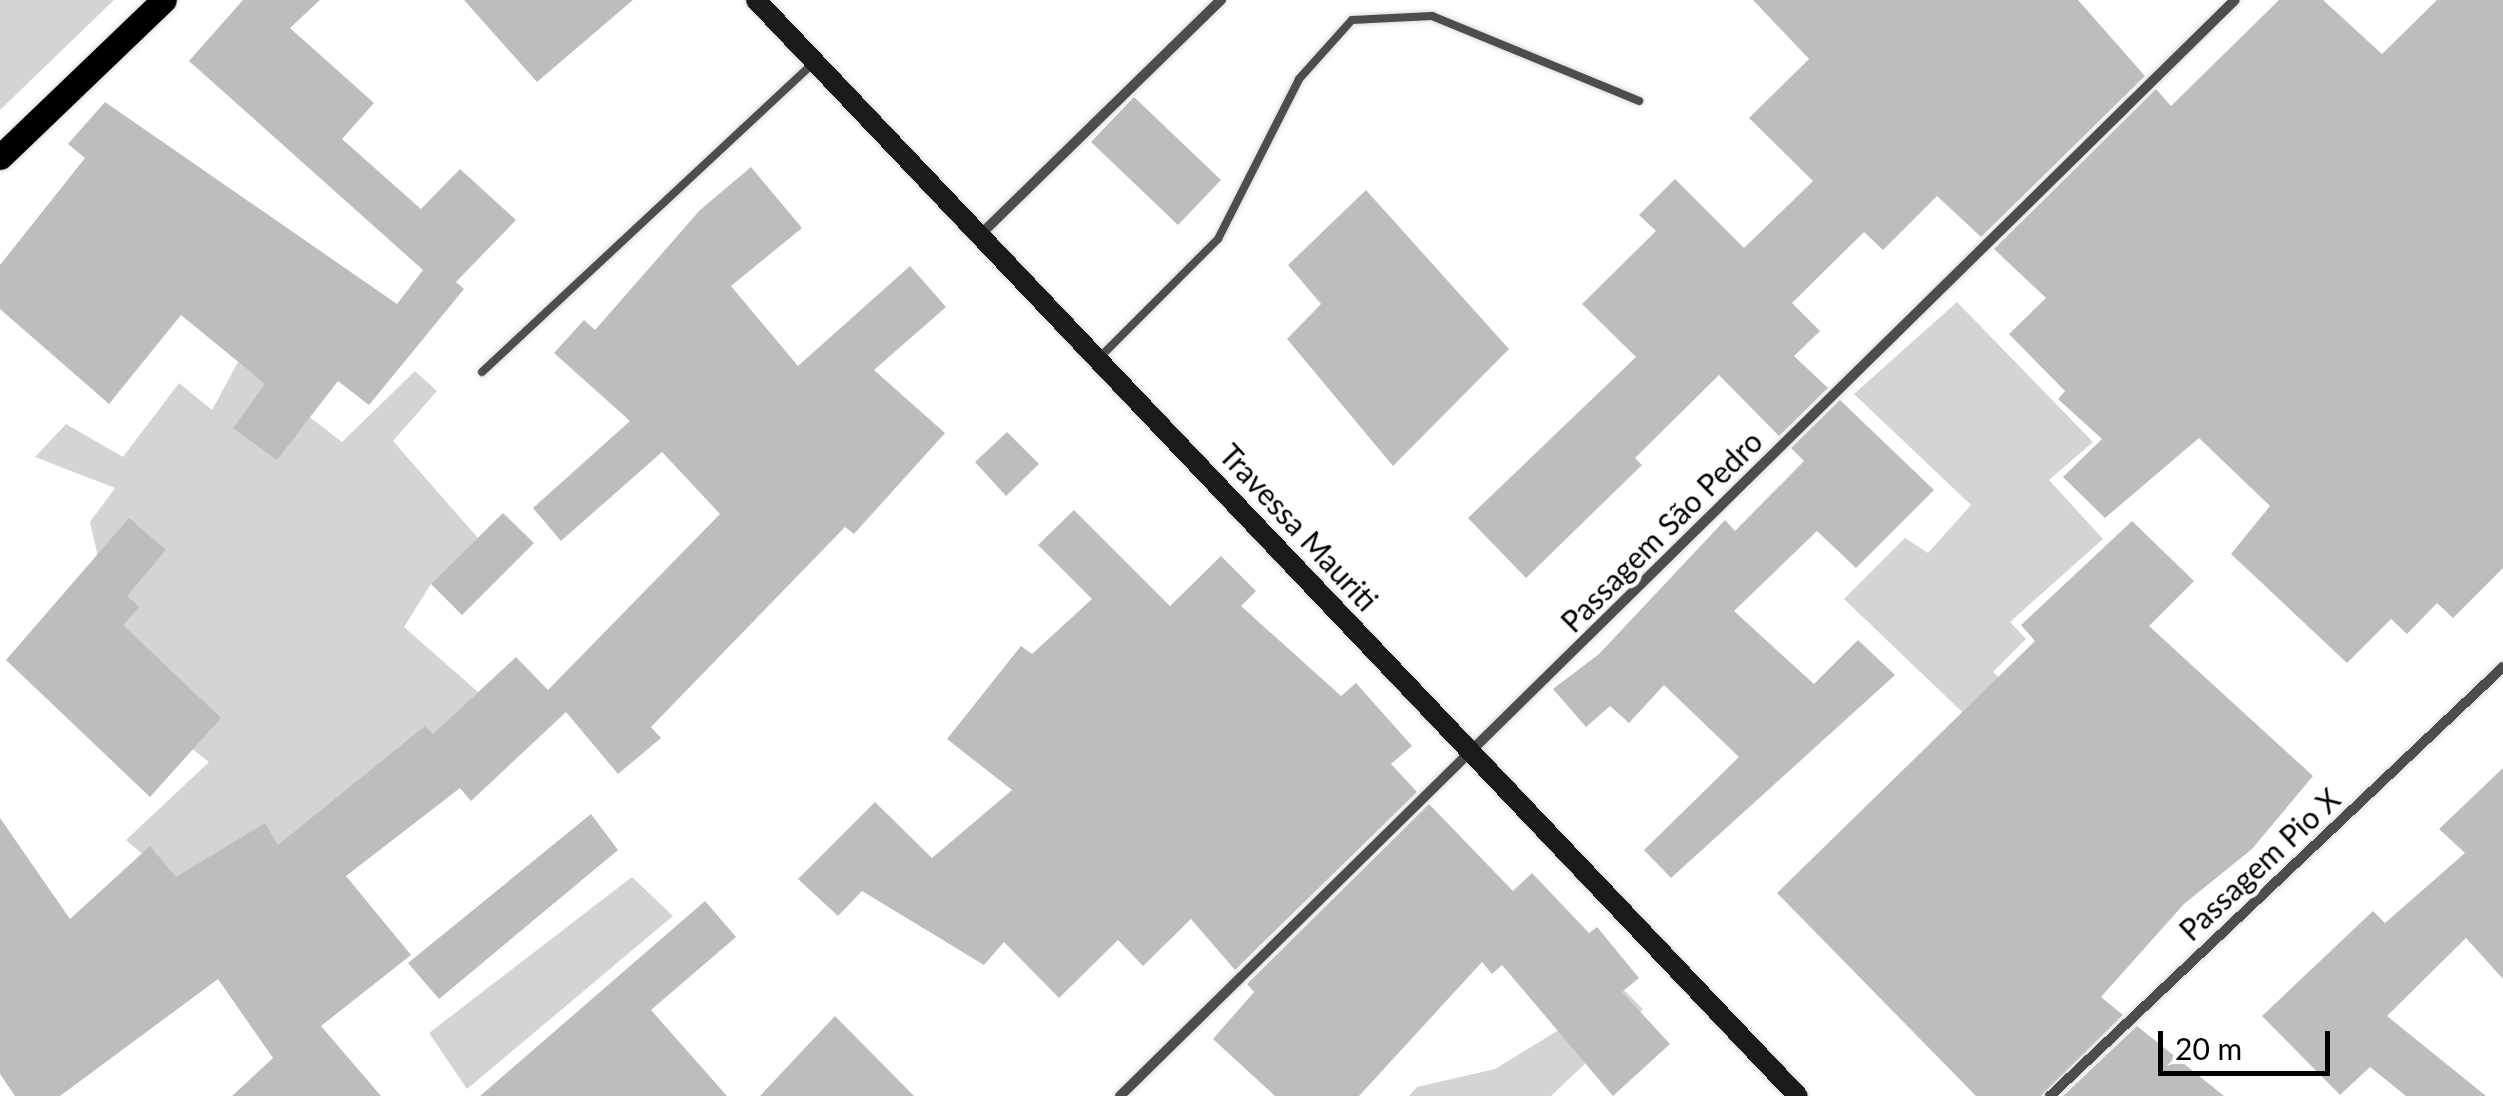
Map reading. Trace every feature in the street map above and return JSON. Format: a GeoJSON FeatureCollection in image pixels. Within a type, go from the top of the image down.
{"type":"FeatureCollection","features":[{"type":"Feature","properties":{"kind":"main road"},"geometry":{"type":"LineString","coordinates":[[0,157],[164,0]]}},
{"type":"Feature","properties":{"kind":"main road","name":"Travessa Mauriti"},"geometry":{"type":"LineString","coordinates":[[756,0],[1798,1096]]}},
{"type":"Feature","properties":{"kind":"street"},"geometry":{"type":"LineString","coordinates":[[979,235],[1222,0]]}},
{"type":"Feature","properties":{"kind":"street","name":"Passagem São Pedro"},"geometry":{"type":"LineString","coordinates":[[1120,1096],[2235,0]]}},
{"type":"Feature","properties":{"kind":"street","name":"Passagem Pio X"},"geometry":{"type":"LineString","coordinates":[[2050,1096],[2503,668]]}},
{"type":"Feature","properties":{"kind":"lane"},"geometry":{"type":"LineString","coordinates":[[1098,359],[1218,239],[1284,105],[1352,20],[1432,16],[1639,101]]}},
{"type":"Feature","properties":{"kind":"lane"},"geometry":{"type":"LineString","coordinates":[[482,372],[815,62]]}},
{"type":"Feature","properties":{"kind":"shaded area"},"geometry":{"type":"Polygon","coordinates":[[[0,0],[114,0],[0,110],[0,0]]]}},
{"type":"Feature","properties":{"kind":"shaded area"},"geometry":{"type":"Polygon","coordinates":[[[1957,302],[2093,442],[2049,480],[2103,539],[2010,622],[2026,639],[1993,672],[2029,705],[1982,731],[1844,599],[1905,538],[1928,553],[1971,505],[1854,394],[1957,302]]]}},
{"type":"Feature","properties":{"kind":"shaded area"},"geometry":{"type":"Polygon","coordinates":[[[238,362],[342,442],[415,371],[437,391],[393,441],[478,538],[431,584],[404,627],[478,692],[307,856],[193,897],[126,840],[209,762],[131,701],[90,522],[115,488],[35,457],[66,424],[123,457],[179,383],[212,410],[238,362]]]}},
{"type":"Feature","properties":{"kind":"shaded area"},"geometry":{"type":"Polygon","coordinates":[[[632,877],[673,916],[467,1089],[429,1033],[632,877]]]}},
{"type":"Feature","properties":{"kind":"shaded area"},"geometry":{"type":"Polygon","coordinates":[[[1624,990],[1643,1009],[1551,1096],[1409,1096],[1417,1087],[1495,1069],[1624,990]]]}},
{"type":"Feature","properties":{"kind":"building"},"geometry":{"type":"Polygon","coordinates":[[[243,0],[320,0],[290,28],[374,103],[342,139],[421,209],[460,169],[516,220],[456,282],[464,289],[369,405],[338,381],[277,460],[233,428],[265,384],[181,315],[109,404],[0,309],[0,265],[85,158],[68,144],[105,102],[397,304],[423,270],[189,61],[243,0]]]}},
{"type":"Feature","properties":{"kind":"building"},"geometry":{"type":"Polygon","coordinates":[[[464,0],[633,0],[537,82],[464,0]]]}},
{"type":"Feature","properties":{"kind":"building"},"geometry":{"type":"Polygon","coordinates":[[[1753,0],[2078,0],[2145,76],[1981,237],[1937,196],[1883,250],[1864,232],[1792,303],[1820,331],[1794,356],[1828,388],[1779,436],[1719,375],[1635,458],[1642,465],[1526,578],[1468,518],[1636,357],[1582,304],[1656,231],[1639,215],[1675,179],[1744,248],[1813,181],[1749,118],[1809,59],[1753,0]]]}},
{"type":"Feature","properties":{"kind":"building"},"geometry":{"type":"Polygon","coordinates":[[[2279,0],[2323,0],[2382,54],[2437,0],[2503,0],[2503,568],[2453,618],[2437,603],[2407,634],[2391,619],[2347,663],[2231,554],[2270,506],[2199,438],[2105,518],[2063,477],[2102,439],[2058,399],[2065,391],[2009,334],[2046,298],[1994,249],[2156,89],[2171,106],[2279,0]]]}},
{"type":"Feature","properties":{"kind":"building"},"geometry":{"type":"Polygon","coordinates":[[[1134,97],[1221,180],[1178,225],[1091,142],[1134,97]]]}},
{"type":"Feature","properties":{"kind":"building"},"geometry":{"type":"Polygon","coordinates":[[[751,167],[802,228],[731,286],[798,366],[910,266],[946,307],[874,370],[945,433],[854,534],[845,527],[651,727],[661,738],[618,774],[566,712],[471,801],[460,788],[346,876],[411,955],[321,1026],[381,1096],[232,1096],[273,1058],[218,979],[60,1096],[15,1096],[0,1074],[0,818],[70,919],[150,846],[176,877],[265,823],[278,845],[425,726],[433,734],[516,657],[548,690],[720,514],[662,452],[561,541],[533,508],[630,421],[554,353],[584,320],[595,330],[700,210],[751,167]]]}},
{"type":"Feature","properties":{"kind":"building"},"geometry":{"type":"Polygon","coordinates":[[[1366,190],[1509,349],[1393,466],[1287,339],[1321,304],[1288,265],[1366,190]]]}},
{"type":"Feature","properties":{"kind":"building"},"geometry":{"type":"Polygon","coordinates":[[[1840,400],[1934,490],[1856,568],[1817,531],[1734,611],[1814,684],[1858,640],[1895,675],[1671,878],[1644,850],[1739,757],[1664,685],[1629,723],[1610,706],[1586,727],[1553,689],[1599,654],[1725,520],[1735,531],[1804,461],[1791,448],[1840,400]]]}},
{"type":"Feature","properties":{"kind":"building"},"geometry":{"type":"Polygon","coordinates":[[[1007,432],[1039,464],[1006,496],[975,462],[1007,432]]]}},
{"type":"Feature","properties":{"kind":"building"},"geometry":{"type":"Polygon","coordinates":[[[1074,510],[1170,606],[1221,556],[1256,591],[1241,606],[1341,696],[1356,683],[1412,746],[1391,764],[1417,792],[1235,970],[1191,919],[1143,966],[1118,940],[1059,998],[1004,942],[984,965],[862,891],[838,916],[798,879],[875,802],[932,858],[1012,790],[947,739],[1021,646],[1032,654],[1092,599],[1038,545],[1074,510]]]}},
{"type":"Feature","properties":{"kind":"building"},"geometry":{"type":"Polygon","coordinates":[[[503,513],[534,543],[462,615],[431,584],[503,513]]]}},
{"type":"Feature","properties":{"kind":"building"},"geometry":{"type":"Polygon","coordinates":[[[129,518],[166,550],[127,596],[139,607],[123,625],[221,718],[150,797],[6,660],[129,518]]]}},
{"type":"Feature","properties":{"kind":"building"},"geometry":{"type":"Polygon","coordinates":[[[2132,521],[2194,581],[2149,626],[2313,776],[2252,849],[2184,904],[2101,997],[2123,1015],[2041,1096],[1976,1096],[1777,893],[2035,641],[2021,625],[2132,521]]]}},
{"type":"Feature","properties":{"kind":"building"},"geometry":{"type":"Polygon","coordinates":[[[2503,768],[2503,979],[2466,938],[2387,1016],[2486,1096],[2406,1096],[2370,1067],[2340,1095],[2262,1016],[2373,911],[2385,923],[2465,853],[2439,829],[2503,768]]]}},
{"type":"Feature","properties":{"kind":"building"},"geometry":{"type":"Polygon","coordinates":[[[1429,804],[1513,891],[1532,873],[1589,933],[1597,927],[1639,978],[1622,992],[1670,1044],[1613,1096],[1502,965],[1492,974],[1482,962],[1359,1096],[1275,1096],[1213,1039],[1254,992],[1247,984],[1429,804]]]}},
{"type":"Feature","properties":{"kind":"building"},"geometry":{"type":"Polygon","coordinates":[[[591,814],[618,850],[439,999],[408,963],[591,814]]]}},
{"type":"Feature","properties":{"kind":"building"},"geometry":{"type":"Polygon","coordinates":[[[705,901],[736,937],[651,1010],[727,1096],[480,1096],[705,901]]]}},
{"type":"Feature","properties":{"kind":"building"},"geometry":{"type":"Polygon","coordinates":[[[835,1016],[914,1096],[760,1096],[835,1016]]]}},
{"type":"Feature","properties":{"kind":"building"},"geometry":{"type":"Polygon","coordinates":[[[2137,1026],[2224,1096],[2063,1096],[2137,1026]]]}}]}
